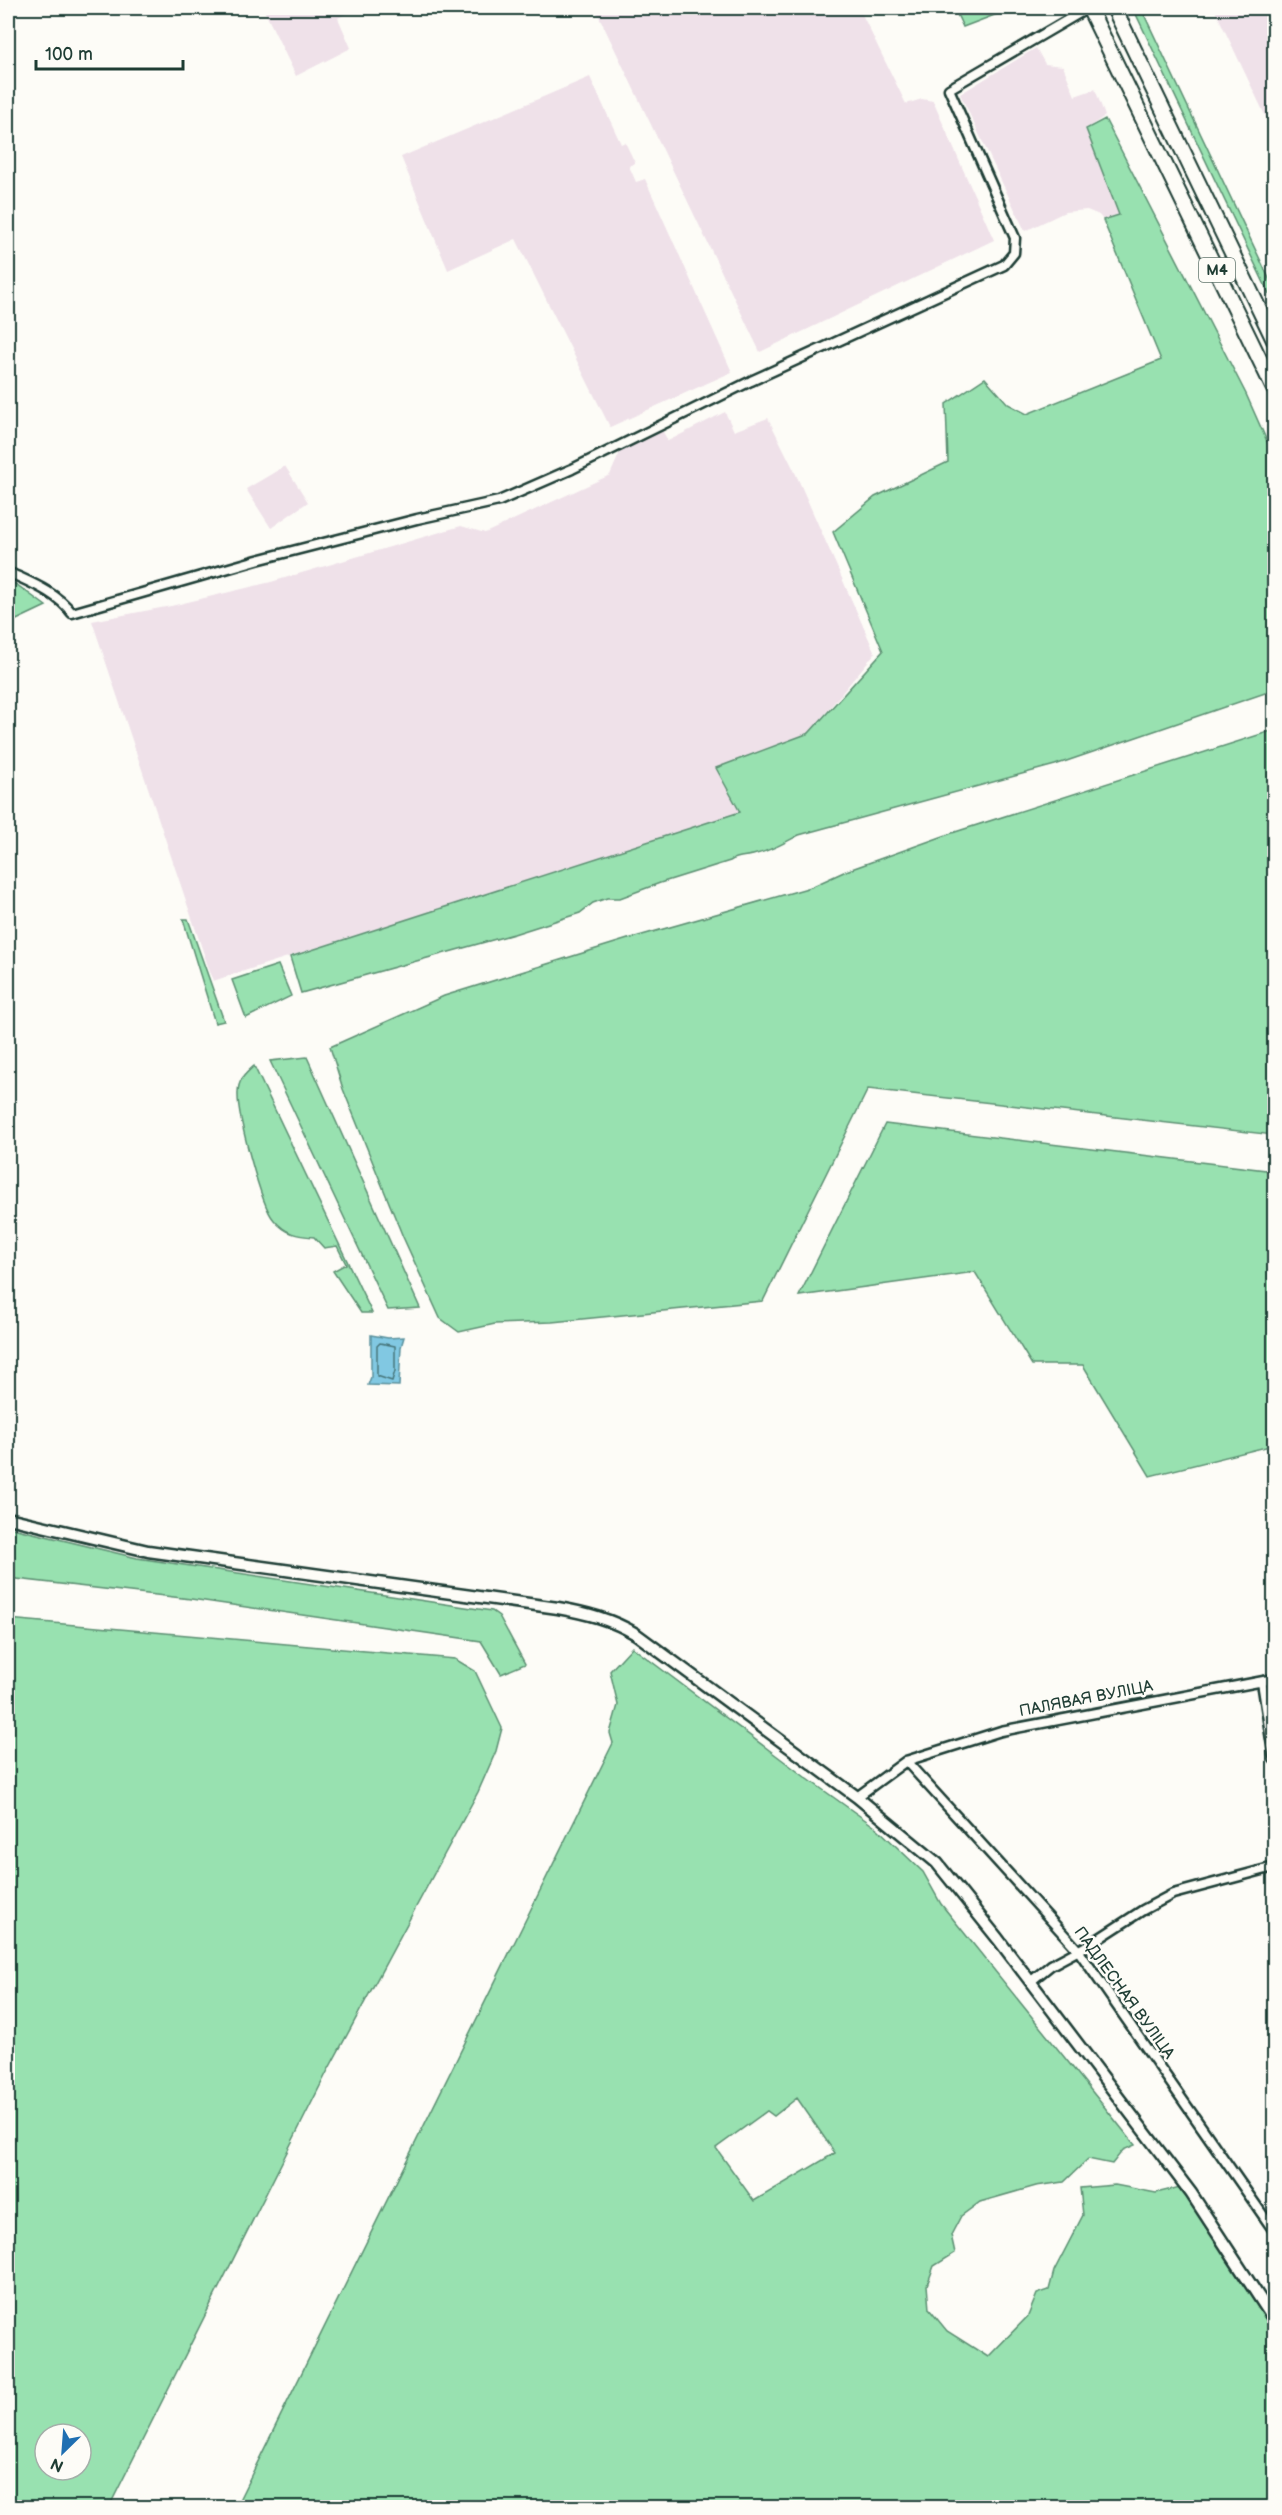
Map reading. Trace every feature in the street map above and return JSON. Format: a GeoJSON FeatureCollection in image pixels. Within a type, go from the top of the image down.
{"type":"FeatureCollection","features":[{"type":"Feature","properties":{"kind":"highway","name":"М4"},"geometry":{"type":"LineString","coordinates":[[1089,8],[1275,389]]}},
{"type":"Feature","properties":{"kind":"highway","name":"М4"},"geometry":{"type":"LineString","coordinates":[[1114,8],[1275,340]]}},
{"type":"Feature","properties":{"kind":"street"},"geometry":{"type":"LineString","coordinates":[[8,572],[47,591],[66,605],[72,613],[276,555],[417,519],[499,501],[572,469],[752,381],[1005,265],[1014,253],[1015,238],[949,89],[1089,8]]}},
{"type":"Feature","properties":{"kind":"street"},"geometry":{"type":"LineString","coordinates":[[8,1518],[148,1551],[544,1605],[598,1616],[618,1623],[636,1634],[857,1797],[937,1863],[1191,2193],[1275,2320]]}},
{"type":"Feature","properties":{"kind":"street","name":"ПАЛЯВАЯ ВУЛІЦА"},"geometry":{"type":"LineString","coordinates":[[857,1797],[906,1761],[1001,1731],[1275,1679]]}},
{"type":"Feature","properties":{"kind":"street"},"geometry":{"type":"LineString","coordinates":[[1262,1682],[1275,1759]]}},
{"type":"Feature","properties":{"kind":"street","name":"ПАДЛЕСНАЯ ВУЛІЦА"},"geometry":{"type":"LineString","coordinates":[[906,1761],[1078,1950],[1275,2231]]}},
{"type":"Feature","properties":{"kind":"street"},"geometry":{"type":"LineString","coordinates":[[1030,1982],[1051,1965],[1173,1894],[1275,1867]]}},
{"type":"Feature","properties":{"kind":"shaded area"},"geometry":{"type":"Polygon","coordinates":[[[263,8],[358,8],[338,18],[351,48],[296,76],[263,8]]]}},
{"type":"Feature","properties":{"kind":"shaded area"},"geometry":{"type":"Polygon","coordinates":[[[595,8],[859,8],[906,104],[922,99],[933,101],[994,240],[760,352],[595,8]]]}},
{"type":"Feature","properties":{"kind":"shaded area"},"geometry":{"type":"Polygon","coordinates":[[[1214,8],[1274,8],[1274,134],[1214,8]]]}},
{"type":"Feature","properties":{"kind":"shaded area"},"geometry":{"type":"Polygon","coordinates":[[[1036,48],[1045,64],[1063,66],[1075,96],[1095,89],[1105,116],[1086,129],[1119,215],[1103,220],[1099,215],[1087,210],[1065,212],[1025,231],[960,94],[1036,48]]]}},
{"type":"Feature","properties":{"kind":"shaded area"},"geometry":{"type":"Polygon","coordinates":[[[590,77],[621,144],[625,142],[635,163],[629,166],[636,182],[645,179],[732,372],[610,427],[516,239],[448,270],[401,157],[590,77]]]}},
{"type":"Feature","properties":{"kind":"shaded area"},"geometry":{"type":"Polygon","coordinates":[[[725,412],[734,431],[768,418],[794,470],[875,653],[809,733],[717,768],[741,812],[213,981],[92,621],[171,606],[271,582],[461,526],[485,533],[610,475],[621,450],[662,430],[668,441],[725,412]]]}},
{"type":"Feature","properties":{"kind":"shaded area"},"geometry":{"type":"Polygon","coordinates":[[[285,466],[308,502],[271,528],[246,489],[285,466]]]}},
{"type":"Feature","properties":{"kind":"green space"},"geometry":{"type":"Polygon","coordinates":[[[954,8],[1013,8],[963,27],[954,8]]]}},
{"type":"Feature","properties":{"kind":"green space"},"geometry":{"type":"Polygon","coordinates":[[[1133,8],[1141,8],[1274,289],[1274,304],[1133,8]]]}},
{"type":"Feature","properties":{"kind":"green space"},"geometry":{"type":"Polygon","coordinates":[[[1105,119],[1246,394],[1274,457],[1274,690],[1055,765],[799,835],[765,851],[736,858],[620,898],[607,898],[593,903],[580,913],[514,934],[301,993],[290,957],[740,812],[716,768],[809,733],[883,651],[833,532],[875,497],[948,462],[946,404],[985,378],[1008,404],[1027,414],[1161,360],[1103,220],[1119,215],[1086,129],[1105,119]]]}},
{"type":"Feature","properties":{"kind":"green space"},"geometry":{"type":"Polygon","coordinates":[[[8,581],[17,585],[46,606],[8,624],[8,581]]]}},
{"type":"Feature","properties":{"kind":"green space"},"geometry":{"type":"Polygon","coordinates":[[[1274,730],[1274,1135],[868,1089],[763,1301],[552,1322],[495,1324],[459,1332],[440,1318],[403,1237],[343,1089],[330,1047],[444,996],[628,939],[811,887],[846,871],[952,833],[1274,730]]]}},
{"type":"Feature","properties":{"kind":"green space"},"geometry":{"type":"Polygon","coordinates":[[[183,919],[188,919],[224,1021],[215,1023],[183,919]]]}},
{"type":"Feature","properties":{"kind":"green space"},"geometry":{"type":"Polygon","coordinates":[[[278,965],[291,996],[246,1018],[232,980],[278,965]]]}},
{"type":"Feature","properties":{"kind":"green space"},"geometry":{"type":"Polygon","coordinates":[[[307,1057],[420,1308],[388,1310],[270,1061],[307,1057]]]}},
{"type":"Feature","properties":{"kind":"green space"},"geometry":{"type":"Polygon","coordinates":[[[254,1066],[372,1313],[361,1313],[333,1271],[346,1264],[337,1246],[324,1248],[314,1237],[287,1231],[278,1225],[269,1211],[251,1159],[239,1104],[239,1084],[254,1066]]]}},
{"type":"Feature","properties":{"kind":"green space"},"geometry":{"type":"Polygon","coordinates":[[[885,1124],[1274,1171],[1274,1445],[1150,1476],[1083,1365],[1032,1365],[975,1272],[799,1296],[885,1124]]]}},
{"type":"Feature","properties":{"kind":"green space"},"geometry":{"type":"Polygon","coordinates":[[[8,1527],[137,1558],[492,1611],[499,1616],[525,1664],[501,1674],[481,1641],[191,1599],[8,1578],[8,1527]]]}},
{"type":"Feature","properties":{"kind":"green space"},"geometry":{"type":"Polygon","coordinates":[[[8,1619],[455,1659],[475,1671],[502,1728],[496,1751],[478,1792],[326,2074],[109,2507],[8,2507],[8,1619]]]}},
{"type":"Feature","properties":{"kind":"green space"},"geometry":{"type":"Polygon","coordinates":[[[632,1647],[878,1829],[923,1872],[941,1904],[1135,2145],[1123,2150],[1112,2164],[1088,2159],[1064,2182],[1036,2186],[980,2202],[961,2216],[951,2235],[955,2253],[934,2266],[927,2285],[929,2309],[947,2331],[988,2357],[1028,2316],[1037,2294],[1049,2290],[1054,2271],[1083,2215],[1080,2188],[1115,2185],[1156,2193],[1180,2187],[1274,2331],[1274,2507],[235,2508],[613,1743],[610,1733],[618,1705],[610,1671],[632,1647]],[[797,2098],[774,2116],[767,2111],[716,2148],[754,2201],[835,2153],[797,2098]]]}},
{"type":"Feature","properties":{"kind":"water"},"geometry":{"type":"Polygon","coordinates":[[[371,1335],[388,1338],[404,1337],[401,1347],[399,1386],[368,1385],[371,1377],[371,1335]]]}}]}
